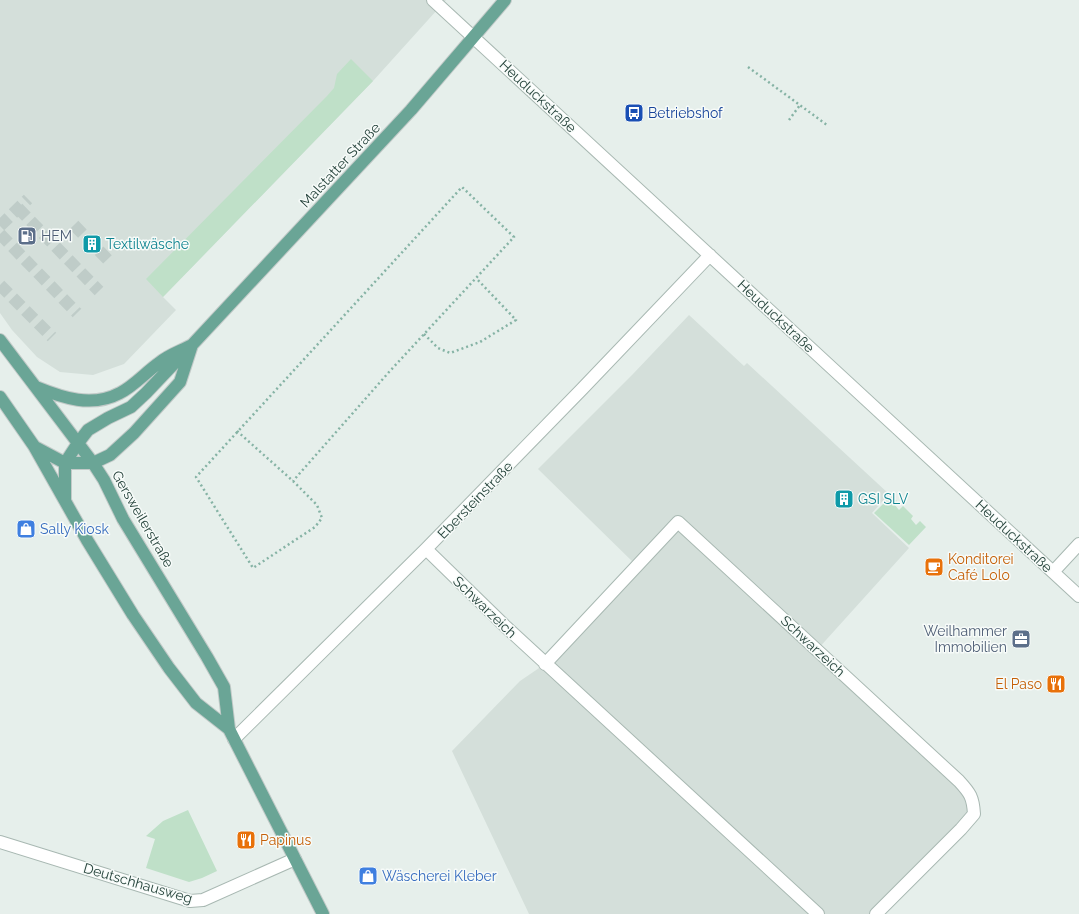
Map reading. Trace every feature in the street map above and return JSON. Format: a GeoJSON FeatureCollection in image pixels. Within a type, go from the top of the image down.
{"type":"FeatureCollection","features":[{"type":"Feature","properties":{"kind":"main road","name":"Malstatter Straße"},"geometry":{"type":"LineString","coordinates":[[35,386],[53,394],[83,402],[102,399],[120,393],[160,362],[192,345],[406,115],[505,0]]}},
{"type":"Feature","properties":{"kind":"main road","name":"Gersweilerstraße"},"geometry":{"type":"LineString","coordinates":[[0,340],[93,463],[104,480],[123,519],[224,687],[231,734],[323,914]]}},
{"type":"Feature","properties":{"kind":"main road","name":"Malstatter Straße"},"geometry":{"type":"LineString","coordinates":[[93,463],[110,455],[134,433],[180,382],[192,345]]}},
{"type":"Feature","properties":{"kind":"main road"},"geometry":{"type":"LineString","coordinates":[[65,502],[65,463],[88,430],[131,407],[192,345]]}},
{"type":"Feature","properties":{"kind":"main road","name":"Gersweilerstraße"},"geometry":{"type":"LineString","coordinates":[[0,397],[34,446],[51,474],[65,502],[133,615],[169,668],[196,703],[231,734]]}},
{"type":"Feature","properties":{"kind":"main road"},"geometry":{"type":"LineString","coordinates":[[34,446],[65,463],[93,463]]}},
{"type":"Feature","properties":{"kind":"street","name":"Heuduckstraße"},"geometry":{"type":"LineString","coordinates":[[433,0],[474,36],[1079,596]]}},
{"type":"Feature","properties":{"kind":"street","name":"Ebersteinstraße"},"geometry":{"type":"LineString","coordinates":[[231,734],[426,549],[584,388],[710,254]]}},
{"type":"Feature","properties":{"kind":"street","name":"Schwarzeich"},"geometry":{"type":"LineString","coordinates":[[545,664],[678,522],[959,781],[971,794],[974,803],[974,814],[961,829],[876,914]]}},
{"type":"Feature","properties":{"kind":"street"},"geometry":{"type":"LineString","coordinates":[[1053,572],[1079,544]]}},
{"type":"Feature","properties":{"kind":"street","name":"Schwarzeich"},"geometry":{"type":"LineString","coordinates":[[426,549],[545,664],[818,914]]}},
{"type":"Feature","properties":{"kind":"street","name":"Deutschhausweg"},"geometry":{"type":"LineString","coordinates":[[0,842],[190,901],[203,900],[295,859]]}},
{"type":"Feature","properties":{"kind":"path"},"geometry":{"type":"LineString","coordinates":[[748,66],[827,125]]}},
{"type":"Feature","properties":{"kind":"path"},"geometry":{"type":"LineString","coordinates":[[790,120],[800,105]]}},
{"type":"Feature","properties":{"kind":"path"},"geometry":{"type":"LineString","coordinates":[[237,431],[293,481],[317,505],[322,518],[315,526],[253,568],[196,477],[237,431],[462,187],[514,236],[293,481]]}},
{"type":"Feature","properties":{"kind":"path"},"geometry":{"type":"LineString","coordinates":[[424,334],[438,348],[450,353],[480,342],[516,320],[476,278]]}},
{"type":"Feature","properties":{"kind":"shaded area"},"geometry":{"type":"Polygon","coordinates":[[[0,0],[446,0],[373,81],[163,297],[176,310],[124,364],[93,375],[60,372],[37,357],[12,330],[0,313],[0,0]]]}},
{"type":"Feature","properties":{"kind":"shaded area"},"geometry":{"type":"Polygon","coordinates":[[[689,315],[744,366],[747,363],[889,494],[872,513],[909,548],[817,650],[959,781],[974,814],[876,914],[529,914],[452,751],[520,681],[545,664],[637,566],[538,469],[633,374],[689,315]]]}},
{"type":"Feature","properties":{"kind":"green space"},"geometry":{"type":"Polygon","coordinates":[[[351,59],[373,81],[163,297],[146,279],[327,96],[334,88],[337,74],[351,59]]]}},
{"type":"Feature","properties":{"kind":"green space"},"geometry":{"type":"Polygon","coordinates":[[[891,496],[897,501],[894,504],[899,510],[903,506],[913,516],[911,519],[916,525],[920,521],[926,527],[909,545],[874,513],[891,496]]]}},
{"type":"Feature","properties":{"kind":"green space"},"geometry":{"type":"Polygon","coordinates":[[[188,810],[217,871],[189,882],[146,868],[155,839],[146,836],[163,821],[188,810]]]}},
{"type":"Feature","properties":{"kind":"tunnel"},"geometry":{"type":"LineString","coordinates":[[0,226],[28,199]]}},
{"type":"Feature","properties":{"kind":"tunnel"},"geometry":{"type":"LineString","coordinates":[[18,208],[99,291]]}},
{"type":"Feature","properties":{"kind":"tunnel"},"geometry":{"type":"LineString","coordinates":[[74,225],[110,262]]}},
{"type":"Feature","properties":{"kind":"tunnel"},"geometry":{"type":"LineString","coordinates":[[0,234],[77,313]]}},
{"type":"Feature","properties":{"kind":"tunnel"},"geometry":{"type":"LineString","coordinates":[[0,285],[52,337]]}},
{"type":"Feature","properties":{"kind":"place","name":"Betriebshof"},"geometry":{"type":"Point","coordinates":[634,113]}},
{"type":"Feature","properties":{"kind":"place","name":"HEM"},"geometry":{"type":"Point","coordinates":[27,236]}},
{"type":"Feature","properties":{"kind":"place","name":"Textilwäsche"},"geometry":{"type":"Point","coordinates":[92,244]}},
{"type":"Feature","properties":{"kind":"place","name":"GSI SLV"},"geometry":{"type":"Point","coordinates":[844,499]}},
{"type":"Feature","properties":{"kind":"place","name":"Sally Kiosk"},"geometry":{"type":"Point","coordinates":[26,529]}},
{"type":"Feature","properties":{"kind":"place","name":"Konditorei Café Lolo"},"geometry":{"type":"Point","coordinates":[934,567]}},
{"type":"Feature","properties":{"kind":"place","name":"Weilhammer Immobilien"},"geometry":{"type":"Point","coordinates":[1021,639]}},
{"type":"Feature","properties":{"kind":"place","name":"El Paso"},"geometry":{"type":"Point","coordinates":[1056,684]}},
{"type":"Feature","properties":{"kind":"place","name":"Papinus"},"geometry":{"type":"Point","coordinates":[246,840]}},
{"type":"Feature","properties":{"kind":"place","name":"Wäscherei Kleber"},"geometry":{"type":"Point","coordinates":[368,876]}}]}
